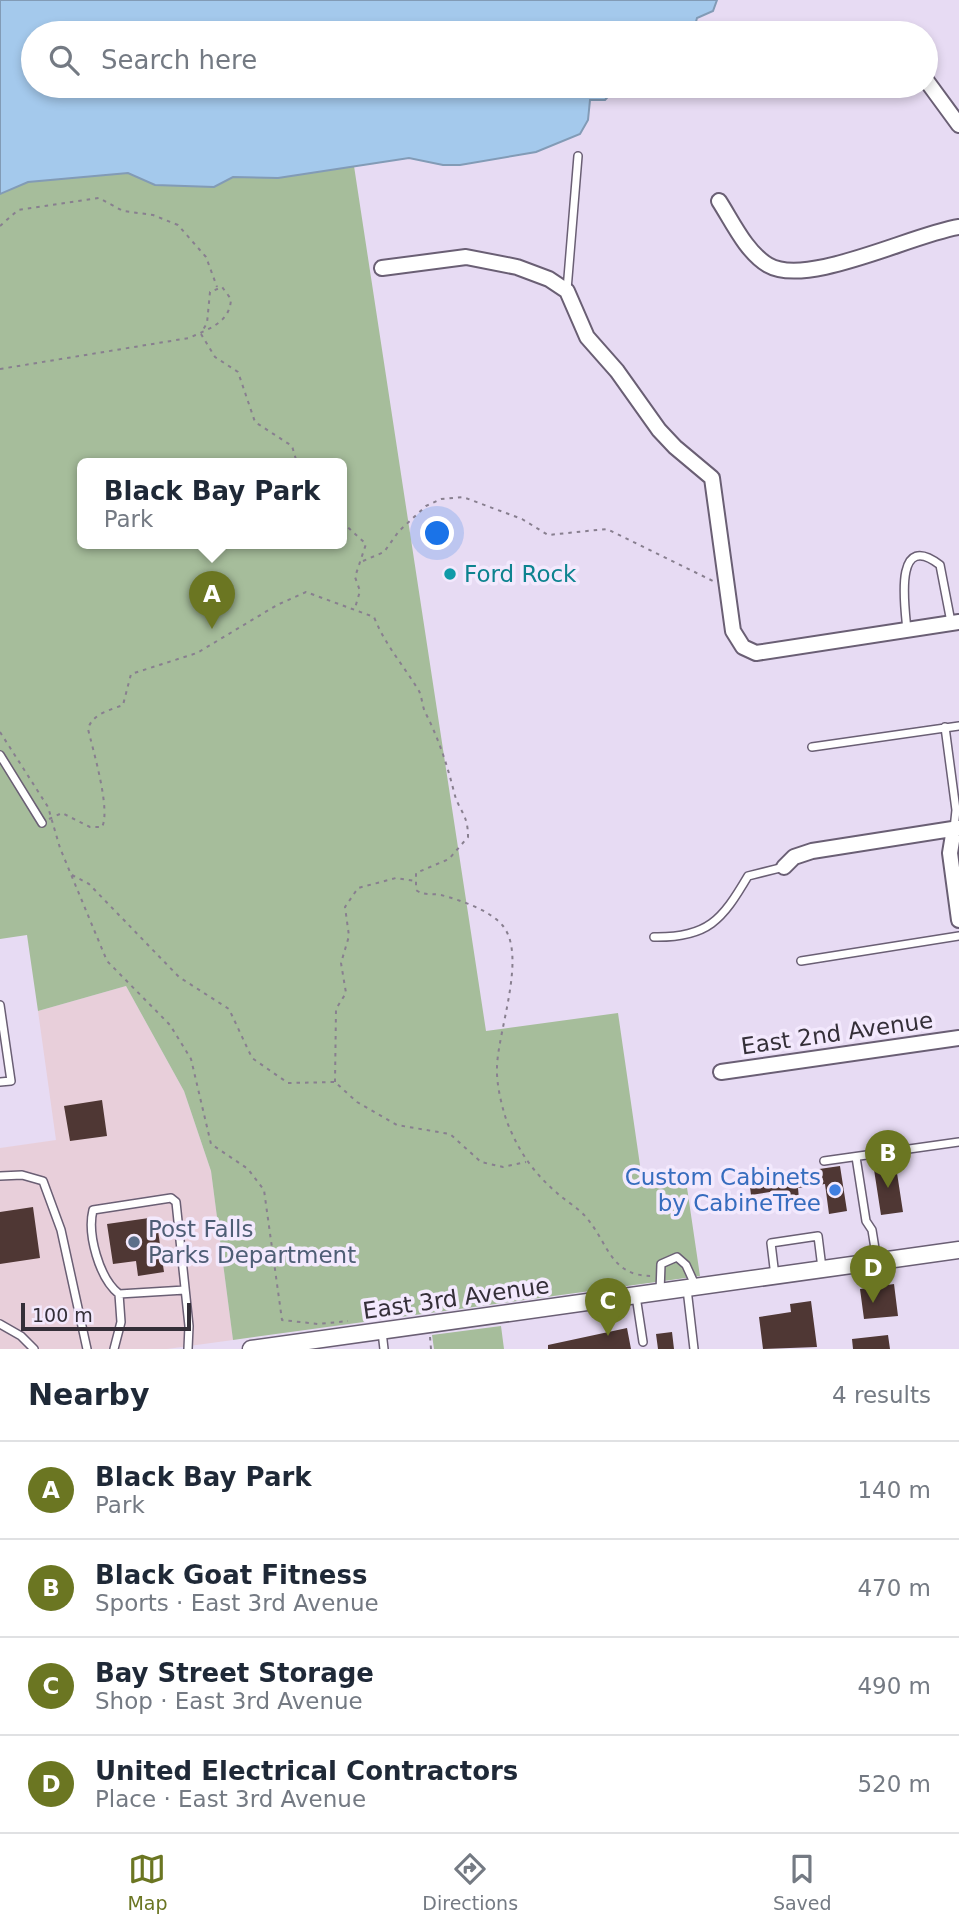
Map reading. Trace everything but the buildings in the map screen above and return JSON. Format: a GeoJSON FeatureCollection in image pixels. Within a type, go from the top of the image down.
{"type":"FeatureCollection","features":[{"type":"Feature","properties":{"kind":"street"},"geometry":{"type":"LineString","coordinates":[[938,96],[959,125]]}},
{"type":"Feature","properties":{"kind":"street"},"geometry":{"type":"LineString","coordinates":[[719,201],[753,251],[767,264],[798,272],[959,227]]}},
{"type":"Feature","properties":{"kind":"street"},"geometry":{"type":"LineString","coordinates":[[383,268],[466,257],[517,267],[549,279],[567,291],[587,337],[617,371],[667,439],[712,478],[733,631],[743,647],[756,653],[955,623]]}},
{"type":"Feature","properties":{"kind":"street"},"geometry":{"type":"LineString","coordinates":[[785,867],[794,857],[805,852],[956,829],[950,853],[959,920]]}},
{"type":"Feature","properties":{"kind":"street","name":"East 2nd Avenue"},"geometry":{"type":"LineString","coordinates":[[721,1072],[959,1038]]}},
{"type":"Feature","properties":{"kind":"street","name":"East 3rd Avenue"},"geometry":{"type":"LineString","coordinates":[[257,1349],[636,1296],[659,1284],[691,1288],[959,1250]]}},
{"type":"Feature","properties":{"kind":"lane"},"geometry":{"type":"LineString","coordinates":[[567,291],[578,156]]}},
{"type":"Feature","properties":{"kind":"lane"},"geometry":{"type":"LineString","coordinates":[[907,630],[902,590],[904,573],[909,562],[919,558],[932,558],[940,565],[955,623]]}},
{"type":"Feature","properties":{"kind":"lane"},"geometry":{"type":"LineString","coordinates":[[812,747],[959,726]]}},
{"type":"Feature","properties":{"kind":"lane"},"geometry":{"type":"LineString","coordinates":[[945,727],[956,829]]}},
{"type":"Feature","properties":{"kind":"lane"},"geometry":{"type":"LineString","coordinates":[[0,755],[42,823]]}},
{"type":"Feature","properties":{"kind":"lane"},"geometry":{"type":"LineString","coordinates":[[654,937],[678,938],[706,930],[732,906],[748,876],[785,867]]}},
{"type":"Feature","properties":{"kind":"lane"},"geometry":{"type":"LineString","coordinates":[[801,961],[959,936]]}},
{"type":"Feature","properties":{"kind":"lane"},"geometry":{"type":"LineString","coordinates":[[0,1004],[11,1081],[0,1082]]}},
{"type":"Feature","properties":{"kind":"lane"},"geometry":{"type":"LineString","coordinates":[[824,1161],[959,1142]]}},
{"type":"Feature","properties":{"kind":"lane"},"geometry":{"type":"LineString","coordinates":[[856,1157],[866,1221],[872,1230],[877,1261]]}},
{"type":"Feature","properties":{"kind":"lane"},"geometry":{"type":"LineString","coordinates":[[0,1176],[22,1175],[43,1181],[61,1230],[87,1349]]}},
{"type":"Feature","properties":{"kind":"lane"},"geometry":{"type":"LineString","coordinates":[[114,1349],[121,1322],[119,1294],[99,1269],[93,1210],[171,1198],[176,1202],[188,1349]]}},
{"type":"Feature","properties":{"kind":"lane"},"geometry":{"type":"LineString","coordinates":[[775,1276],[771,1243],[782,1241],[818,1236],[822,1269]]}},
{"type":"Feature","properties":{"kind":"lane"},"geometry":{"type":"LineString","coordinates":[[659,1284],[660,1264],[677,1257],[686,1265],[691,1288],[694,1349]]}},
{"type":"Feature","properties":{"kind":"lane"},"geometry":{"type":"LineString","coordinates":[[119,1294],[185,1290]]}},
{"type":"Feature","properties":{"kind":"lane"},"geometry":{"type":"LineString","coordinates":[[636,1296],[643,1342]]}},
{"type":"Feature","properties":{"kind":"lane"},"geometry":{"type":"LineString","coordinates":[[0,1324],[21,1336],[34,1349]]}},
{"type":"Feature","properties":{"kind":"lane"},"geometry":{"type":"LineString","coordinates":[[382,1332],[384,1349]]}},
{"type":"Feature","properties":{"kind":"path"},"geometry":{"type":"LineString","coordinates":[[0,226],[18,210],[99,198],[124,211],[153,215],[178,225],[206,257],[217,287]]}},
{"type":"Feature","properties":{"kind":"path"},"geometry":{"type":"LineString","coordinates":[[0,369],[175,342],[201,333],[223,320],[230,310],[230,296],[222,287],[210,292],[207,323],[201,333]]}},
{"type":"Feature","properties":{"kind":"path"},"geometry":{"type":"LineString","coordinates":[[201,333],[215,357],[237,372],[254,422],[292,446],[296,458]]}},
{"type":"Feature","properties":{"kind":"path"},"geometry":{"type":"LineString","coordinates":[[363,561],[384,552],[399,531],[426,506],[441,499],[463,497],[522,519],[548,535],[607,529],[726,587]]}},
{"type":"Feature","properties":{"kind":"path"},"geometry":{"type":"LineString","coordinates":[[347,527],[366,544],[363,561],[355,577],[360,591],[355,609]]}},
{"type":"Feature","properties":{"kind":"path"},"geometry":{"type":"LineString","coordinates":[[52,817],[62,813],[90,828],[102,827],[104,805],[89,723],[101,714],[123,705],[131,674],[197,653],[277,605],[306,592],[374,617],[390,651],[420,693],[425,712],[433,723],[437,743],[452,774],[454,794],[468,819],[468,837],[449,859],[416,873],[416,890],[422,895],[443,895],[482,911],[503,926],[509,941],[514,976],[502,1017],[496,1070],[508,1127],[526,1162],[584,1215],[622,1269],[633,1276],[659,1284]]}},
{"type":"Feature","properties":{"kind":"path"},"geometry":{"type":"LineString","coordinates":[[0,732],[52,817],[60,848],[107,961],[170,1025],[191,1059],[211,1144],[259,1180],[264,1190],[282,1320],[318,1324],[353,1320]]}},
{"type":"Feature","properties":{"kind":"path"},"geometry":{"type":"LineString","coordinates":[[71,874],[89,884],[178,977],[229,1009],[252,1058],[288,1083],[306,1085],[335,1082],[357,1102],[397,1125],[450,1134],[481,1162],[503,1167],[526,1162]]}},
{"type":"Feature","properties":{"kind":"path"},"geometry":{"type":"LineString","coordinates":[[335,1082],[336,1009],[346,993],[341,963],[349,936],[345,907],[358,888],[397,878],[416,881]]}},
{"type":"Feature","properties":{"kind":"shaded area"},"geometry":{"type":"Polygon","coordinates":[[[126,986],[184,1091],[211,1171],[233,1340],[167,1349],[0,1349],[0,1148],[56,1140],[38,1011],[126,986]]]}},
{"type":"Feature","properties":{"kind":"green space"},"geometry":{"type":"Polygon","coordinates":[[[354,166],[486,1031],[618,1013],[642,1179],[685,1174],[700,1276],[233,1340],[211,1171],[184,1091],[126,986],[38,1011],[27,935],[0,939],[0,194],[28,182],[128,173],[155,185],[214,187],[233,177],[278,178],[354,166]]]}},
{"type":"Feature","properties":{"kind":"green space"},"geometry":{"type":"Polygon","coordinates":[[[501,1326],[504,1349],[434,1349],[432,1335],[501,1326]]]}},
{"type":"Feature","properties":{"kind":"water"},"geometry":{"type":"Polygon","coordinates":[[[0,0],[717,0],[713,11],[697,18],[696,21],[21,21],[21,98],[607,98],[590,100],[588,120],[580,134],[536,152],[460,165],[443,165],[409,158],[278,178],[233,177],[214,187],[155,185],[128,173],[28,182],[0,194],[0,0]]]}},
{"type":"Feature","properties":{"kind":"place","name":"Ford Rock"},"geometry":{"type":"Point","coordinates":[450,574]}},
{"type":"Feature","properties":{"kind":"place","name":"Black Bay Park"},"geometry":{"type":"Point","coordinates":[212,629]}},
{"type":"Feature","properties":{"kind":"place","name":"Black Goat Fitness"},"geometry":{"type":"Point","coordinates":[888,1188]}},
{"type":"Feature","properties":{"kind":"place","name":"Custom Cabinets by CabineTree"},"geometry":{"type":"Point","coordinates":[835,1190]}},
{"type":"Feature","properties":{"kind":"place","name":"Post Falls Parks Department"},"geometry":{"type":"Point","coordinates":[134,1242]}},
{"type":"Feature","properties":{"kind":"place","name":"United Electrical Contractors"},"geometry":{"type":"Point","coordinates":[873,1303]}},
{"type":"Feature","properties":{"kind":"place","name":"Bay Street Storage"},"geometry":{"type":"Point","coordinates":[608,1336]}}]}
